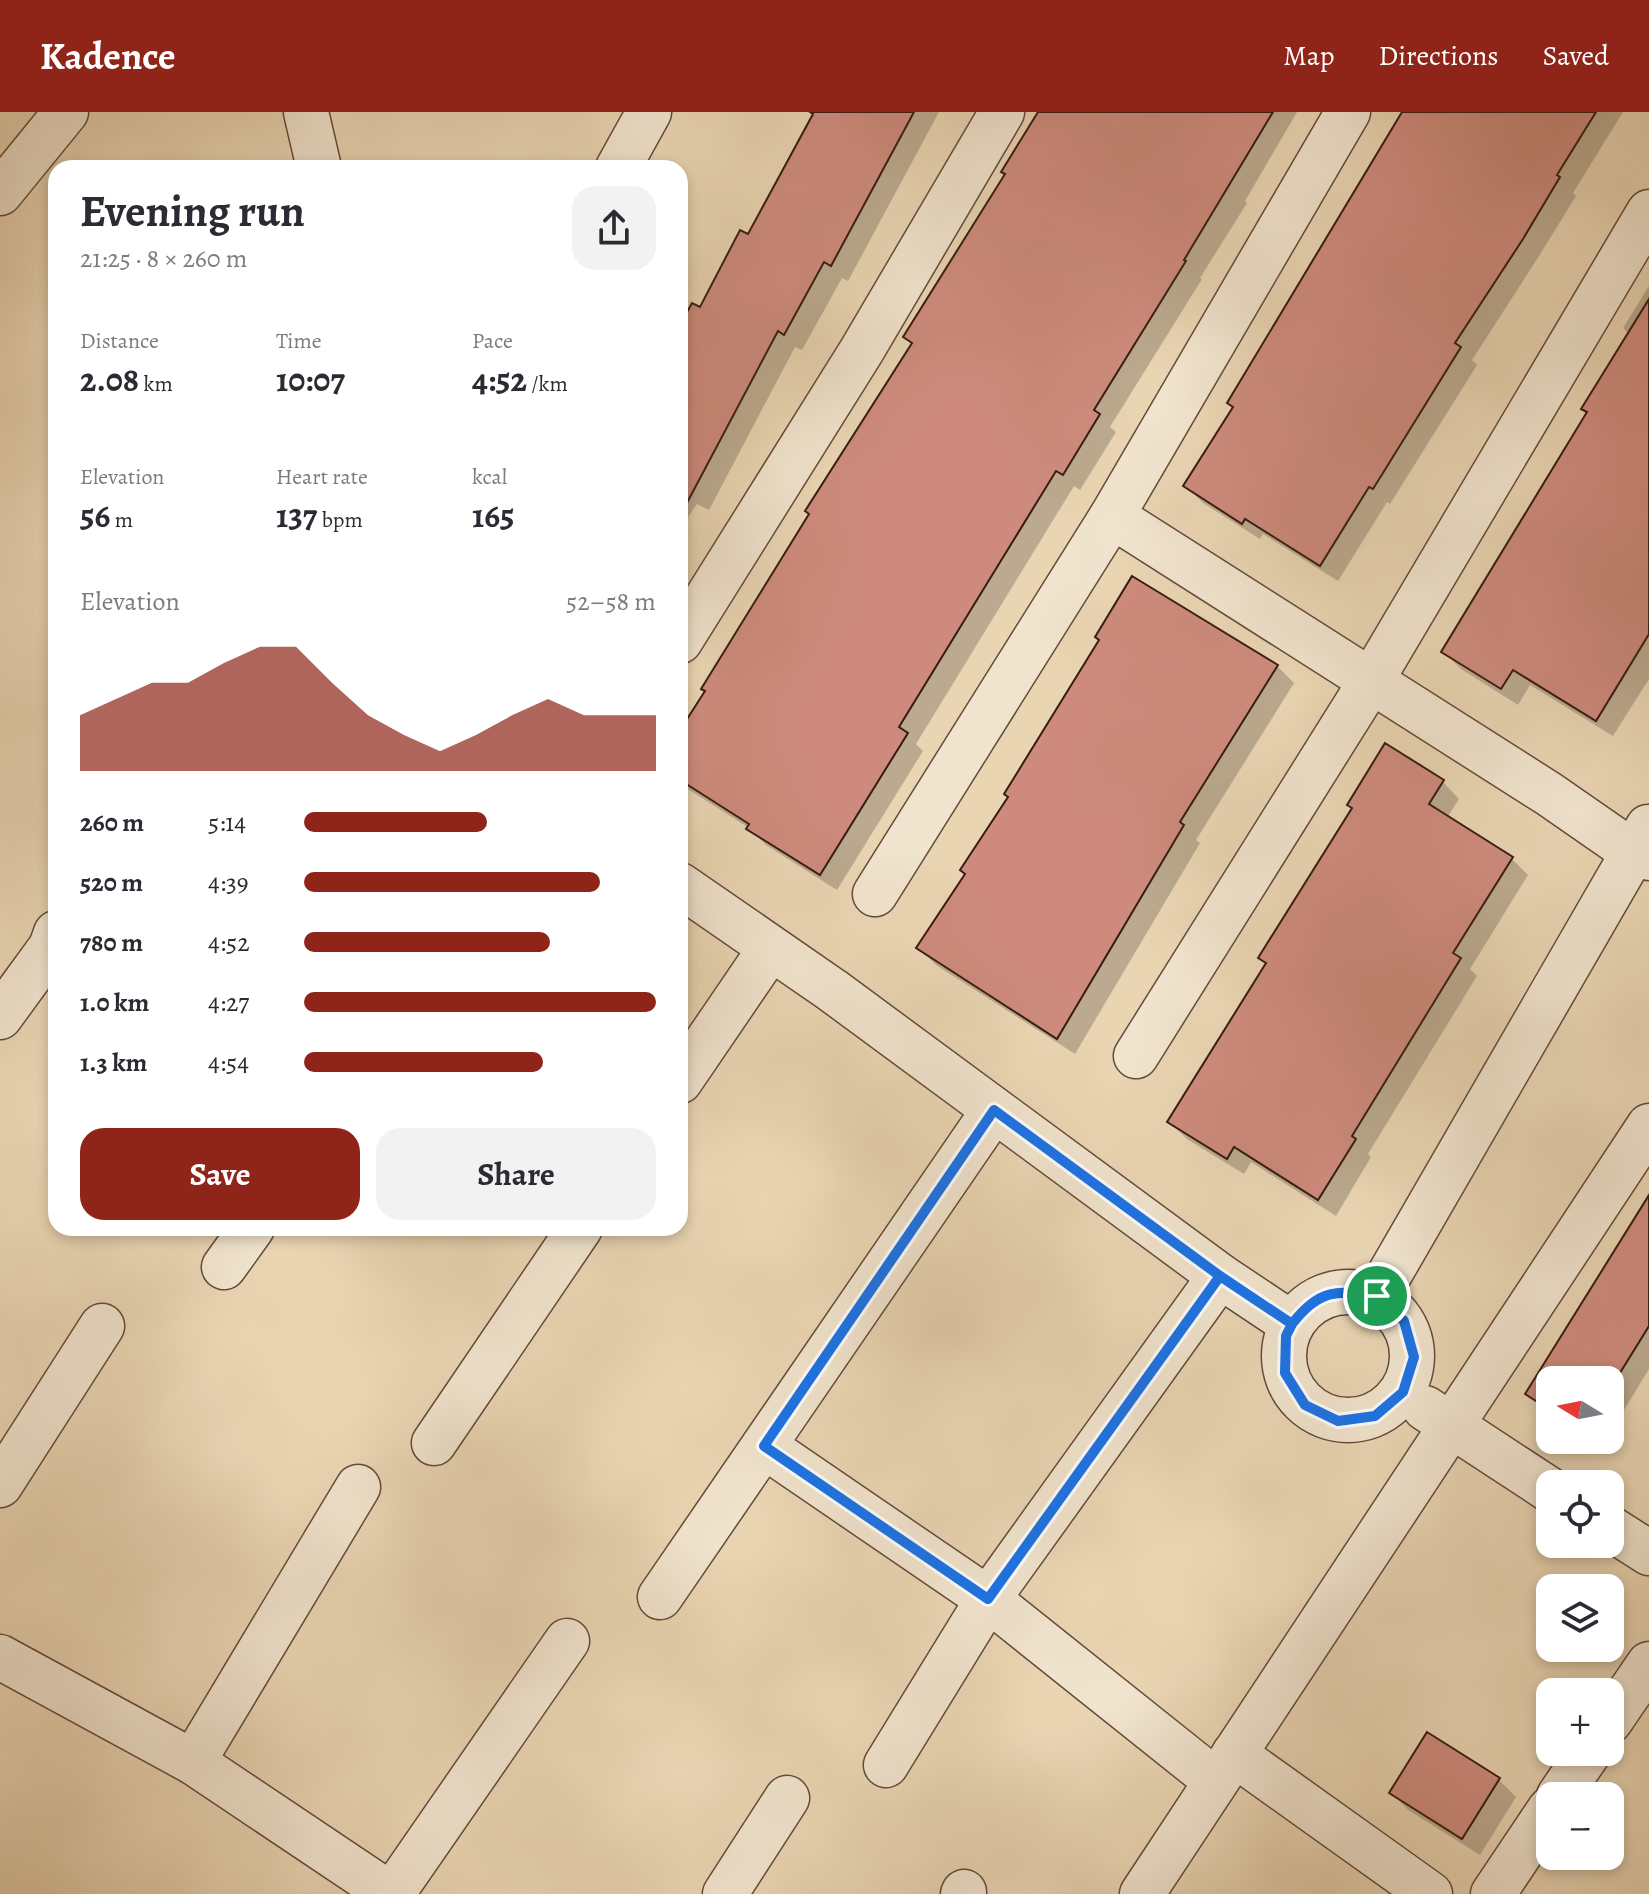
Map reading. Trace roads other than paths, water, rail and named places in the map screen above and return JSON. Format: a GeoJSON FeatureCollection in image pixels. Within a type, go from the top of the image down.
{"type":"FeatureCollection","features":[{"type":"Feature","properties":{"kind":"street"},"geometry":{"type":"LineString","coordinates":[[0,193],[15,148],[66,112]]}},
{"type":"Feature","properties":{"kind":"street"},"geometry":{"type":"LineString","coordinates":[[306,112],[317,160]]}},
{"type":"Feature","properties":{"kind":"street"},"geometry":{"type":"LineString","coordinates":[[622,160],[649,112]]}},
{"type":"Feature","properties":{"kind":"street"},"geometry":{"type":"LineString","coordinates":[[688,628],[862,350],[1002,112]]}},
{"type":"Feature","properties":{"kind":"street"},"geometry":{"type":"LineString","coordinates":[[875,894],[1112,516],[1348,112]]}},
{"type":"Feature","properties":{"kind":"street"},"geometry":{"type":"LineString","coordinates":[[1136,1056],[1371,681],[1649,212]]}},
{"type":"Feature","properties":{"kind":"street"},"geometry":{"type":"LineString","coordinates":[[1112,516],[1549,794],[1644,845],[1377,1296]]}},
{"type":"Feature","properties":{"kind":"street"},"geometry":{"type":"LineString","coordinates":[[688,891],[832,990],[1220,1276],[1292,1324]]}},
{"type":"Feature","properties":{"kind":"street"},"geometry":{"type":"LineString","coordinates":[[688,1069],[770,949]]}},
{"type":"Feature","properties":{"kind":"street"},"geometry":{"type":"LineString","coordinates":[[0,1017],[48,951]]}},
{"type":"Feature","properties":{"kind":"street"},"geometry":{"type":"LineString","coordinates":[[660,1597],[994,1110]]}},
{"type":"Feature","properties":{"kind":"street"},"geometry":{"type":"LineString","coordinates":[[1142,1894],[1649,1126]]}},
{"type":"Feature","properties":{"kind":"street"},"geometry":{"type":"LineString","coordinates":[[224,1267],[246,1236]]}},
{"type":"Feature","properties":{"kind":"street"},"geometry":{"type":"LineString","coordinates":[[434,1443],[575,1236]]}},
{"type":"Feature","properties":{"kind":"street"},"geometry":{"type":"LineString","coordinates":[[886,1765],[988,1599],[1220,1276]]}},
{"type":"Feature","properties":{"kind":"street"},"geometry":{"type":"LineString","coordinates":[[1340,1290],[1377,1296],[1404,1321],[1414,1357],[1403,1392],[1375,1416],[1338,1421],[1305,1405],[1285,1373],[1286,1336],[1292,1324],[1306,1305],[1340,1290]]}},
{"type":"Feature","properties":{"kind":"street"},"geometry":{"type":"LineString","coordinates":[[0,1485],[102,1326]]}},
{"type":"Feature","properties":{"kind":"street"},"geometry":{"type":"LineString","coordinates":[[1403,1392],[1536,1481]]}},
{"type":"Feature","properties":{"kind":"street"},"geometry":{"type":"LineString","coordinates":[[764,1446],[988,1599],[1225,1768],[1430,1894]]}},
{"type":"Feature","properties":{"kind":"street"},"geometry":{"type":"LineString","coordinates":[[193,1762],[358,1487]]}},
{"type":"Feature","properties":{"kind":"street"},"geometry":{"type":"LineString","coordinates":[[1624,1537],[1649,1553]]}},
{"type":"Feature","properties":{"kind":"street"},"geometry":{"type":"LineString","coordinates":[[0,1657],[193,1762],[391,1894],[567,1641]]}},
{"type":"Feature","properties":{"kind":"street"},"geometry":{"type":"LineString","coordinates":[[1624,1701],[1649,1664]]}},
{"type":"Feature","properties":{"kind":"street"},"geometry":{"type":"LineString","coordinates":[[725,1894],[787,1798]]}},
{"type":"Feature","properties":{"kind":"street"},"geometry":{"type":"LineString","coordinates":[[1493,1894],[1536,1830]]}}]}
